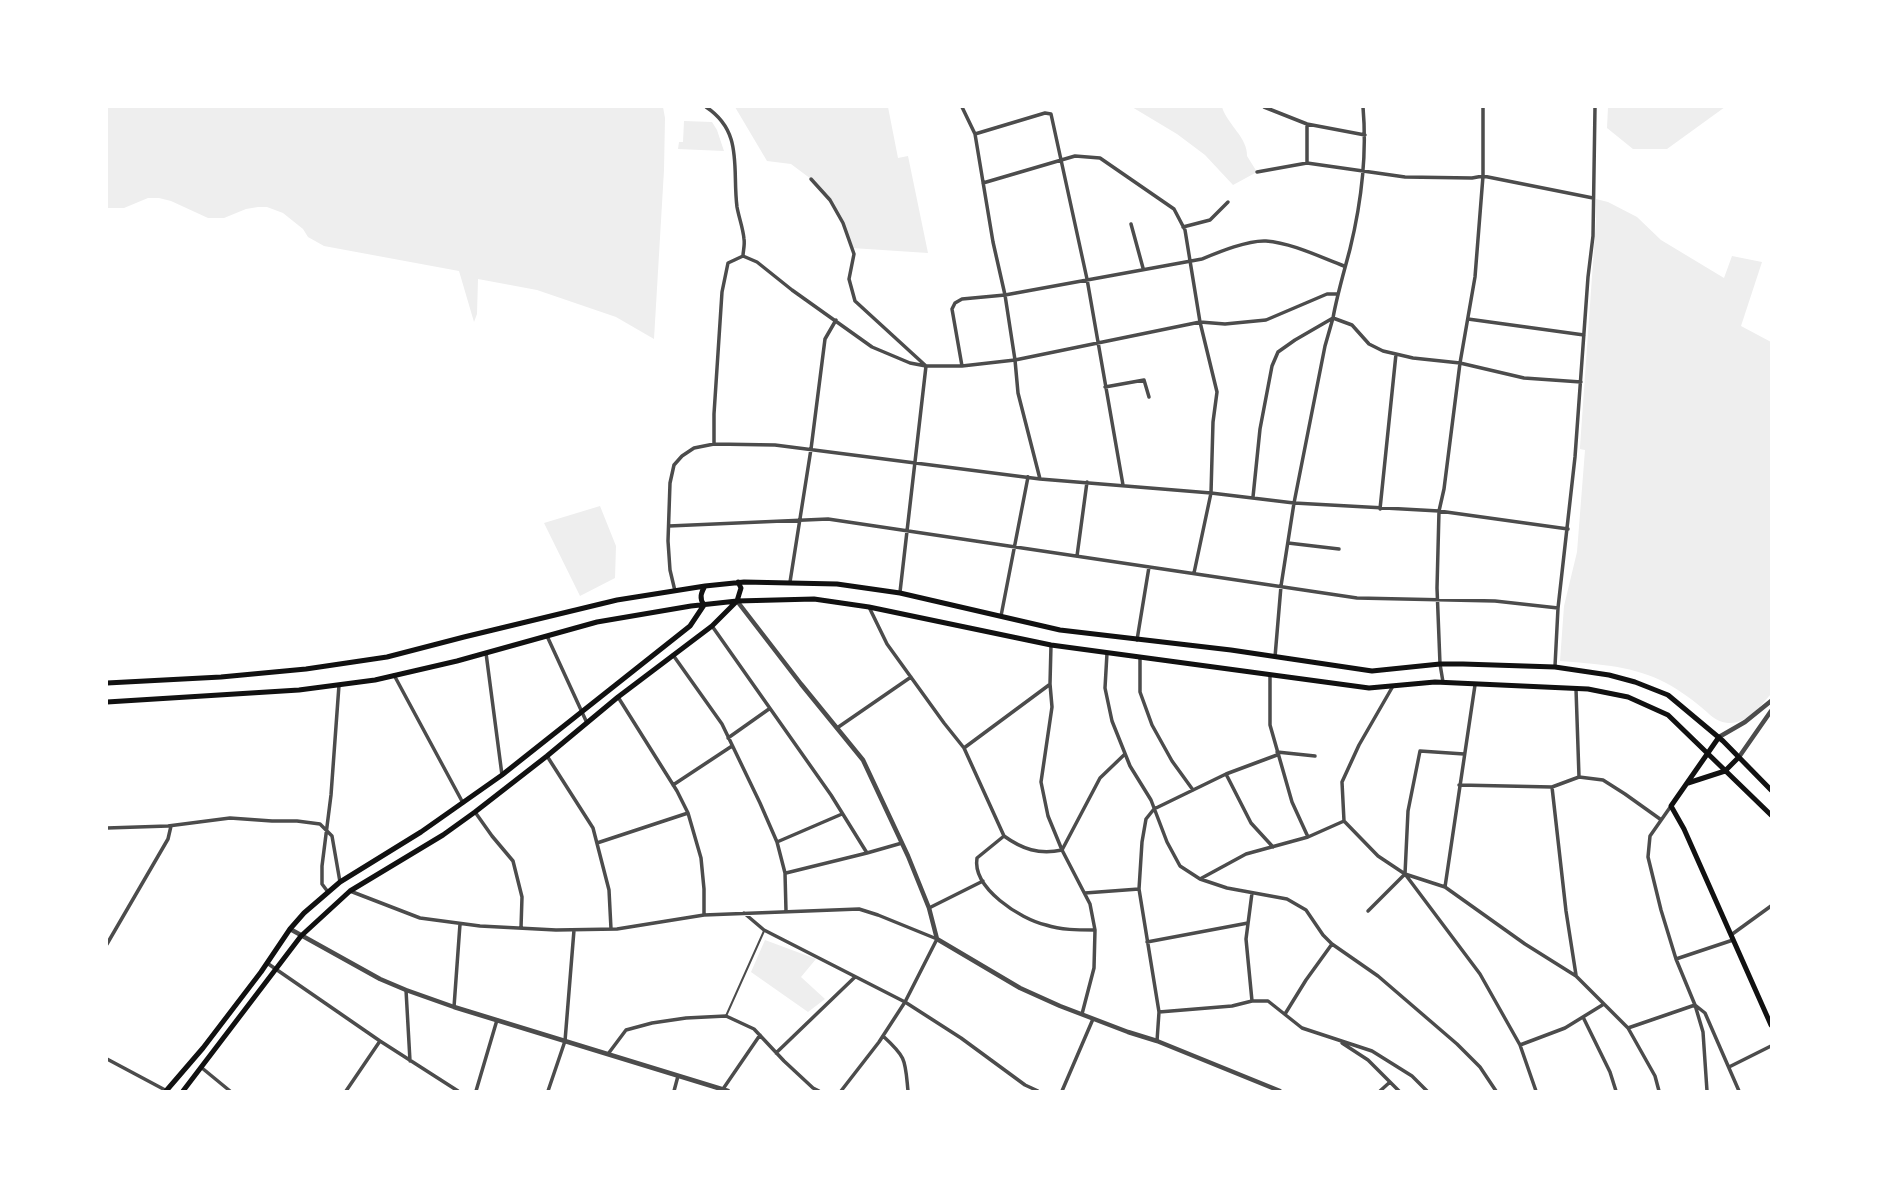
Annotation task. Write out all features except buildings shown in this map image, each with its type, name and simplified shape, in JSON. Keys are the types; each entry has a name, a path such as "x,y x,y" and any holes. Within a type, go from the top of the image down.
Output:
{"main road":[{"path":"183,1091 300,936 350,891 443,835 475,812 618,697 712,626 737,601 741,587 738,582"},
{"path":"107,683 220,677 306,669 387,657 617,600 705,586 738,582 837,584 900,593 1060,630 1372,670 1440,664 1555,667 1609,675 1668,695 1719,737 1771,790"},
{"path":"704,605 701,593 705,586"},
{"path":"107,702 339,685 486,653 597,622 737,601 814,599 869,607 1051,645 1369,688 1443,682 1576,689 1628,697 1668,715 1771,816"},
{"path":"166,1091 203,1048 304,913 340,882 464,804 502,775 690,626 704,605"},
{"path":"1719,737 1671,806 1684,829 1770,1021"},
{"path":"1688,783 1725,771 1738,758"}],"street":[{"path":"706,107 718,116 732,137 737,208 744,239 743,256"},
{"path":"962,107 975,134 1005,295 1018,393 1040,479"},
{"path":"1264,107 1307,124 1365,135"},
{"path":"1281,114 1288,107"},
{"path":"1275,657 1281,586 1294,503 1325,346 1355,227 1363,172 1363,107"},
{"path":"1443,682 1437,588 1440,511 1475,276 1483,176 1483,107"},
{"path":"1555,667 1558,608 1576,457 1592,236 1595,107"},
{"path":"975,134 1045,113 1051,114 1087,279 1124,485"},
{"path":"1307,124 1307,163"},
{"path":"983,183 1075,156 1100,158 1174,209 1183,227 1191,260 1200,322 1217,392 1213,422 1211,493 1194,573"},
{"path":"1257,172 1307,163 1405,177 1483,176 1593,198"},
{"path":"811,179 830,200 843,223 854,254 849,279 855,301 926,366"},
{"path":"1183,227 1210,220 1228,202"},
{"path":"1131,224 1143,268"},
{"path":"962,366 952,309 953,305 962,299 1005,295 1202,259 1231,248 1264,241 1288,246 1345,266"},
{"path":"714,444 722,292 729,263 743,256 757,262 783,284 873,347 910,363 926,366 962,366 1015,360 1200,322 1225,324 1266,320 1327,294 1337,294"},
{"path":"1253,498 1260,429 1272,366 1278,352 1332,318 1352,325 1369,344 1396,354 1460,363 1524,378 1581,382"},
{"path":"1467,319 1584,335"},
{"path":"790,583 825,339 835,320"},
{"path":"1380,509 1396,354"},
{"path":"900,593 926,366"},
{"path":"1105,387 1144,380 1149,397"},
{"path":"676,591 670,570 668,541 670,483 674,465 694,448 714,444 775,444 1040,479 1211,493 1294,503 1440,511 1568,529"},
{"path":"1001,616 1028,477"},
{"path":"1077,557 1087,482"},
{"path":"669,526 828,519 1357,598 1438,598 1558,608"},
{"path":"1287,543 1339,549"},
{"path":"1137,640 1149,567"},
{"path":"737,601 863,760 929,908 937,939 905,1002 841,1091"},
{"path":"869,607 887,643 964,748 1004,836 1033,851 1062,850"},
{"path":"712,626 831,795 867,853"},
{"path":"547,636 587,723"},
{"path":"1051,645 1052,706 1041,782 1048,816 1090,904 1094,930 1094,968 1082,1014"},
{"path":"486,653 502,775"},
{"path":"1107,653 1105,688 1112,721 1130,766 1151,800 1167,842 1180,866 1199,878 1227,888 1287,900 1306,910 1332,944 1378,976 1457,1044 1480,1067 1496,1091"},
{"path":"673,655 722,724 777,842 785,873 786,911"},
{"path":"1140,657 1140,692 1152,725 1172,761 1193,790"},
{"path":"394,675 464,804"},
{"path":"1270,676 1270,725 1292,802 1308,837"},
{"path":"837,728 911,677"},
{"path":"964,748 1050,684"},
{"path":"1445,887 1475,684"},
{"path":"328,892 322,884 322,866 331,795 339,685"},
{"path":"1393,686 1359,745 1342,782 1344,821 1378,856 1405,874 1445,887 1525,944 1576,976 1628,1028 1656,1076 1659,1091"},
{"path":"1576,689 1579,776"},
{"path":"618,697 674,785 688,813 701,858 704,915"},
{"path":"1719,737 1745,722 1771,701"},
{"path":"728,738 769,709"},
{"path":"1738,758 1771,711"},
{"path":"674,785 732,746"},
{"path":"1464,754 1420,751 1408,811 1405,874 1480,974 1520,1045 1536,1091"},
{"path":"1062,850 1100,778 1125,753"},
{"path":"1157,1041 1159,1012 1139,889 1146,818 1154,809 1226,774 1277,754 1315,756"},
{"path":"547,756 593,828 609,890 611,929"},
{"path":"1226,774 1251,824 1273,847"},
{"path":"1459,785 1552,786 1579,776 1603,780 1660,819"},
{"path":"1552,786 1576,976"},
{"path":"1671,806 1650,836 1648,857 1676,959 1703,1032 1707,1091"},
{"path":"475,812 513,861 522,897 520,928"},
{"path":"597,843 688,813"},
{"path":"777,842 842,814"},
{"path":"107,828 171,825 230,818 320,824 332,836 340,882"},
{"path":"1199,878 1246,854 1308,837 1344,821"},
{"path":"107,944 168,839 171,825"},
{"path":"1004,836 977,858 976,866 989,891 1028,919 1070,930 1094,930"},
{"path":"785,873 902,843"},
{"path":"1368,911 1405,874"},
{"path":"929,908 983,881"},
{"path":"1084,893 1139,889"},
{"path":"350,891 420,918 460,924 574,930 611,929 704,915 859,909 937,939 1020,988 1280,1091"},
{"path":"1252,893 1246,939 1252,1001"},
{"path":"1676,959 1732,937 1771,906"},
{"path":"744,913 764,930 905,1002 961,1038 1025,1085 1038,1091"},
{"path":"1147,942 1248,923"},
{"path":"454,1007 460,924"},
{"path":"290,929 380,979 454,1007 725,1090 760,1035"},
{"path":"548,1091 565,1041 574,930"},
{"path":"1285,1014 1332,944"},
{"path":"267,963 458,1091"},
{"path":"776,1053 855,977"},
{"path":"406,989 411,1061"},
{"path":"1159,1012 1268,1001 1301,1028 1372,1051 1412,1076 1427,1091"},
{"path":"1520,1045 1565,1028 1604,1004"},
{"path":"1628,1028 1695,1005"},
{"path":"1695,1005 1705,1013 1739,1091"},
{"path":"608,1054 626,1030 686,1018 726,1016 754,1029 776,1053 819,1091"},
{"path":"1583,1017 1610,1072 1616,1091"},
{"path":"1062,1091 1093,1018"},
{"path":"475,1091 497,1020"},
{"path":"883,1036 905,1061 908,1091"},
{"path":"1338,1039 1368,1060 1399,1091"},
{"path":"346,1091 380,1041"},
{"path":"1729,1068 1771,1046"},
{"path":"107,1059 166,1091"},
{"path":"201,1068 230,1091"},
{"path":"674,1091 678,1076"},
{"path":"1380,1091 1390,1082"},
{"path":"1024,1091 1025,1085"}],"lane":[{"path":"726,1016 764,930"}],"shaded area":[{"path":"107,107 663,107 664,170 654,339 616,317 537,290 478,279 477,314 474,322 459,271 324,246 308,237 303,229 283,213 267,207 246,209 224,218 208,218 159,198 148,198 124,208 107,208"},
{"path":"735,107 888,107 898,158 908,156 928,253 852,248 830,199 811,179 791,164 767,161"},
{"path":"1132,107 1222,107 1241,137 1247,156 1257,172 1233,185 1205,155 1177,134"},
{"path":"1608,107 1725,107 1667,149 1633,149 1607,128"},
{"path":"684,121 712,122 724,151 678,149 679,142 683,142"},
{"path":"1596,199 1637,217 1661,240 1724,278 1732,256 1762,262 1741,326 1771,342 1771,694 1753,713 1735,723 1716,719 1682,692 1648,675 1611,666 1560,661 1564,606 1577,552 1585,450 1580,447"},
{"path":"600,506 616,546 615,578 580,596 544,523"},
{"path":"765,940 816,959 801,977 825,999 808,1012 751,972"}]}
